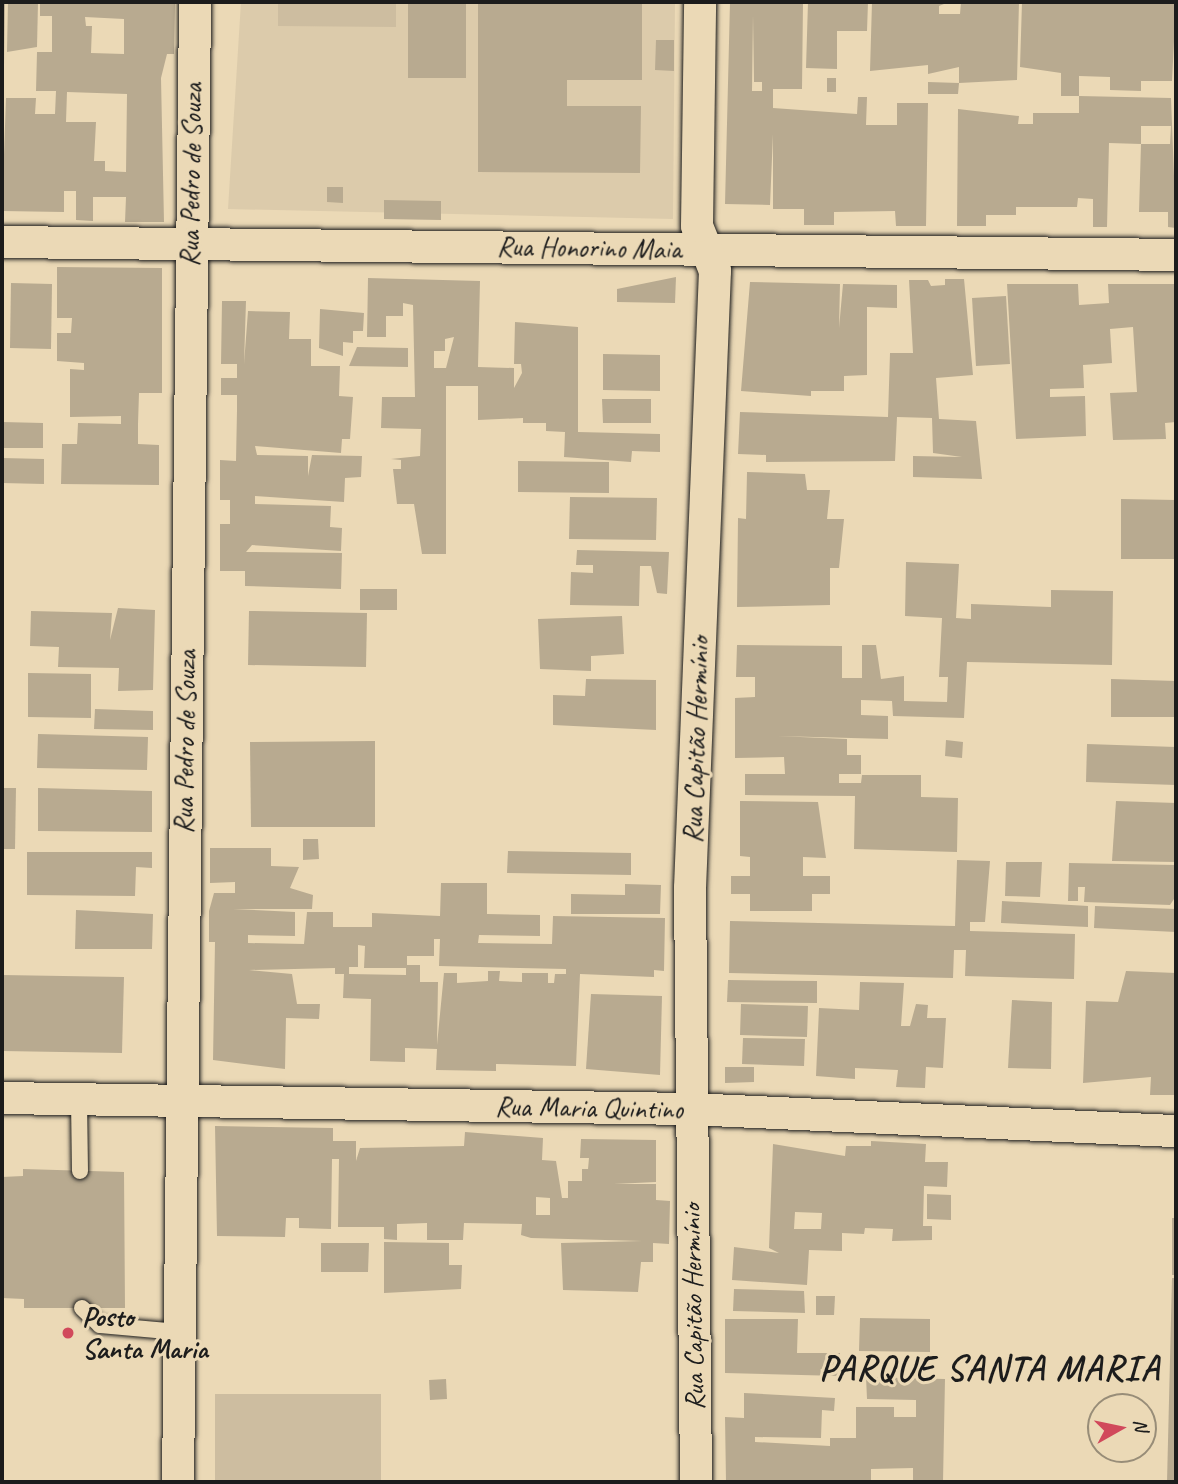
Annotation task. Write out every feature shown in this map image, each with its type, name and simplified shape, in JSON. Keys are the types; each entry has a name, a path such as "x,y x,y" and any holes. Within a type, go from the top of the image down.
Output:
{"street":[{"name":"Rua Pedro de Souza","path":"178,1482 190,244 195,2"},
{"name":"Rua Capitão Hermínio","path":"696,1482 689,1109 690,888 715,271 697,226 700,2"},
{"name":"Rua Honorino Maia","path":"2,242 1176,255"},
{"name":"Rua Maria Quintino","path":"2,1098 181,1103 689,1109 1176,1131"}],"lane":[{"path":"79,1100 80,1171"},
{"path":"82,1308 100,1325 179,1332"}],"shaded area":[{"path":"241,2 675,2 673,219 228,209"},
{"path":"278,2 396,2 396,27 278,26"},
{"path":"215,1394 381,1394 381,1482 215,1482"}],"building":[{"path":"2,2 5,2 4,65 2,65"},
{"path":"8,2 38,2 37,47 7,52"},
{"path":"40,2 175,2 174,54 167,54 161,78 164,222 125,222 126,197 93,197 93,221 76,220 76,191 64,191 64,212 2,211 6,98 36,98 35,114 55,114 56,91 36,91 37,52 52,52 52,16 40,16","holes":["85,17 124,19 124,54 91,53 92,26 86,26","67,92 127,94 126,172 105,171 105,161 94,161 96,122 66,122"]},
{"path":"408,2 466,2 466,78 408,78"},
{"path":"478,2 642,2 642,80 567,80 567,106 641,106 640,173 478,172"},
{"path":"730,2 803,2 802,89 773,89 773,108 857,114 858,97 867,97 866,125 897,125 897,103 928,103 926,226 896,226 895,211 834,212 834,225 804,225 804,209 773,209 773,134 770,205 725,204","holes":["753,15 754,82 762,82 762,91 752,91"]},
{"path":"808,2 868,2 867,31 837,31 837,69 806,68"},
{"path":"872,2 949,2 939,6 939,14 960,14 961,2 1019,2 1017,80 959,83 959,67 928,74 928,65 870,71"},
{"path":"1022,2 1176,2 1172,81 1141,81 1141,91 1110,90 1110,77 1079,76 1079,96 1061,96 1061,73 1020,67"},
{"path":"656,40 674,40 674,71 655,70"},
{"path":"827,78 836,78 836,92 827,92"},
{"path":"928,82 959,83 958,94 928,94"},
{"path":"1079,96 1171,98 1176,228 1168,227 1168,212 1139,212 1141,144 1109,143 1107,227 1093,227 1093,199 1078,198 1077,207 1016,207 1016,215 986,215 986,226 957,226 958,109 1019,116 1018,124 1033,124 1033,113 1079,113","holes":["1141,126 1171,126 1170,144 1141,144"]},
{"path":"327,187 343,187 343,203 327,202"},
{"path":"384,200 441,201 441,220 384,219"},
{"path":"57,267 162,268 162,393 139,393 138,424 138,444 159,445 159,485 61,484 62,444 77,444 78,423 121,424 121,416 70,417 70,369 84,370 84,363 57,361 57,333 71,333 72,318 57,318"},
{"path":"676,277 675,303 617,302 617,289"},
{"path":"368,278 480,281 478,367 514,368 514,388 522,373 521,364 514,364 515,322 578,327 578,432 660,434 660,452 632,451 631,462 564,457 565,432 546,431 546,423 523,423 523,418 478,420 478,386 446,386 446,554 422,554 414,504 397,504 393,469 401,469 401,460 391,459 420,456 421,429 381,428 382,397 415,397 413,305 403,303 403,316 386,316 386,337 367,337","holes":["454,337 446,368 434,368 434,351 445,351 445,339"]},
{"path":"945,279 964,279 973,375 936,378 939,419 976,421 982,479 913,477 913,456 962,457 933,453 932,418 897,417 895,461 766,462 766,455 738,454 740,412 888,417 890,353 913,353 909,280 928,280 931,286 945,285"},
{"path":"750,282 840,284 839,328 843,284 897,285 897,308 867,307 867,375 844,376 844,391 811,391 811,396 741,391"},
{"path":"11,283 52,284 51,349 10,348"},
{"path":"1007,284 1078,284 1079,305 1109,303 1108,284 1176,284 1176,422 1165,423 1166,439 1113,440 1110,393 1137,392 1133,327 1110,329 1112,363 1083,365 1084,388 1050,389 1050,397 1085,396 1086,436 1016,439"},
{"path":"1006,296 1010,364 976,366 972,298"},
{"path":"222,301 246,301 244,364 248,311 290,312 289,339 311,339 311,366 340,366 339,396 353,397 350,439 342,439 341,453 255,446 257,455 308,456 308,476 312,455 362,456 361,477 345,478 344,502 255,496 255,504 331,506 330,527 342,528 341,551 252,545 246,552 342,553 341,589 245,586 245,571 220,571 220,524 230,524 230,500 220,500 220,460 236,461 237,410 237,395 221,395 221,378 237,378 237,364 221,364"},
{"path":"320,309 364,313 363,331 353,331 353,343 343,342 343,356 319,348"},
{"path":"357,347 408,348 408,367 349,366"},
{"path":"603,354 660,355 660,391 603,390"},
{"path":"602,399 651,399 651,423 603,423"},
{"path":"2,422 43,423 43,448 2,448"},
{"path":"2,458 44,459 44,484 2,483"},
{"path":"518,461 609,462 609,493 518,492"},
{"path":"747,472 805,474 807,490 830,490 827,519 844,519 839,568 830,568 830,605 737,607 738,518 746,519"},
{"path":"570,497 657,498 656,540 569,539"},
{"path":"1121,499 1176,500 1176,559 1121,559"},
{"path":"577,550 669,552 667,594 657,593 651,566 640,566 639,606 570,605 571,572 593,573 593,565 576,565"},
{"path":"906,562 959,564 956,618 971,619 971,604 1051,607 1051,590 1113,591 1112,665 967,662 964,718 893,716 892,701 861,700 861,715 888,716 888,739 777,736 847,739 847,755 861,755 861,774 839,774 839,783 861,783 862,775 921,775 921,797 958,798 957,852 854,849 855,796 745,795 745,774 785,774 784,757 735,758 735,698 755,697 755,677 736,677 737,645 842,646 842,678 862,678 862,645 876,645 881,679 904,676 904,701 947,702 948,677 939,677 942,618 905,616"},
{"path":"360,589 397,589 397,610 360,610"},
{"path":"118,608 155,610 153,690 118,691 119,668 58,667 59,647 30,646 31,611 112,613 110,640"},
{"path":"249,611 367,613 366,667 248,665"},
{"path":"622,616 624,654 591,656 591,671 540,669 538,619"},
{"path":"28,673 91,674 91,718 28,717"},
{"path":"586,679 656,680 656,730 553,725 553,695 585,696"},
{"path":"1111,679 1176,681 1176,717 1111,717"},
{"path":"95,709 153,711 153,730 94,729"},
{"path":"38,734 148,737 147,770 37,768"},
{"path":"946,740 963,742 962,758 945,756"},
{"path":"375,741 375,827 251,827 250,742"},
{"path":"1087,744 1176,747 1176,785 1086,782"},
{"path":"2,788 16,788 15,849 2,849"},
{"path":"38,788 152,791 152,832 38,831"},
{"path":"740,801 818,802 826,858 803,857 803,876 830,876 830,894 812,894 812,911 750,911 750,894 731,894 731,876 750,876 750,857 740,856"},
{"path":"1116,801 1176,803 1176,862 1112,861"},
{"path":"303,839 318,839 319,859 303,860"},
{"path":"210,848 271,848 271,866 299,867 290,888 313,895 312,909 233,909 295,912 295,936 248,935 248,943 304,944 307,912 333,912 333,927 372,927 372,913 440,916 441,883 487,883 487,914 540,915 540,936 479,935 478,943 552,944 553,916 665,918 664,971 654,970 654,977 580,974 576,1066 496,1064 496,1071 436,1070 437,1049 405,1048 405,1062 370,1061 371,999 343,998 344,974 335,974 335,968 249,970 292,974 297,1004 320,1004 319,1019 286,1018 285,1069 213,1060 215,942 209,942 209,911 214,893 235,893 235,882 210,883","holes":["434,939 440,939 439,966 566,969 566,974 555,974 554,983 548,983 548,973 522,973 522,982 499,981 500,971 488,971 488,981 457,983 457,973 444,973 437,1045 438,982 420,982 420,965 407,965 407,956 434,956","358,945 365,946 364,968 406,968 406,975 349,974 349,967 358,967"]},
{"path":"508,851 631,853 631,875 507,873"},
{"path":"27,852 152,852 152,868 136,867 135,896 27,895"},
{"path":"957,860 990,861 985,922 970,922 970,931 1075,934 1074,979 965,976 966,950 954,950 953,978 729,973 730,921 955,926"},
{"path":"1006,862 1042,862 1040,897 1005,896"},
{"path":"1069,863 1176,865 1176,896 1170,905 1084,902 1085,887 1078,887 1078,901 1068,901"},
{"path":"625,884 661,885 660,914 571,914 571,894 625,895"},
{"path":"1002,901 1088,906 1088,927 1001,923"},
{"path":"1095,906 1176,909 1176,932 1094,928"},
{"path":"76,910 153,914 152,949 75,949"},
{"path":"1126,971 1176,973 1176,1095 1150,1095 1151,1077 1083,1083 1086,1001 1118,1002"},
{"path":"2,975 124,977 122,1053 2,1051"},
{"path":"728,980 817,981 817,1003 727,1002"},
{"path":"860,982 904,983 901,1026 910,1026 916,1004 928,1005 927,1018 946,1018 943,1068 926,1067 925,1088 896,1087 898,1070 855,1068 855,1079 816,1076 819,1008 859,1010"},
{"path":"591,994 662,996 660,1075 586,1069"},
{"path":"1012,1000 1052,1002 1051,1069 1008,1068"},
{"path":"741,1004 808,1006 807,1037 740,1035"},
{"path":"743,1038 805,1039 804,1066 742,1064"},
{"path":"725,1067 754,1067 754,1082 725,1083"},
{"path":"215,1126 333,1128 333,1141 356,1141 356,1161 360,1148 464,1146 465,1132 543,1138 542,1160 556,1161 562,1198 568,1198 568,1181 582,1181 582,1169 588,1169 589,1158 580,1158 581,1139 656,1140 656,1182 614,1184 656,1184 656,1200 670,1201 669,1244 653,1243 653,1262 641,1262 638,1292 563,1290 561,1243 642,1241 531,1238 521,1235 522,1224 464,1223 463,1240 427,1240 427,1223 397,1224 397,1240 384,1239 384,1227 338,1227 339,1159 332,1159 331,1229 299,1228 299,1218 286,1218 285,1237 217,1236","holes":["536,1197 550,1198 550,1215 536,1215"]},
{"path":"871,1141 926,1144 925,1162 948,1162 947,1187 924,1186 923,1226 932,1226 932,1240 892,1241 893,1229 865,1228 864,1234 842,1233 842,1251 809,1250 807,1285 732,1280 734,1247 779,1253 769,1248 773,1144 845,1156 846,1146 871,1146","holes":["795,1212 822,1213 821,1229 794,1229"]},
{"path":"23,1169 124,1172 125,1308 24,1308 24,1299 2,1298 2,1177 23,1176"},
{"path":"927,1194 951,1195 951,1220 927,1219"},
{"path":"1172,1218 1176,1218 1176,1275 1172,1275"},
{"path":"384,1242 449,1243 449,1265 462,1265 461,1289 384,1293"},
{"path":"321,1243 369,1243 368,1272 321,1272"},
{"path":"1172,1278 1176,1278 1176,1482 1167,1482"},
{"path":"734,1289 804,1291 805,1313 733,1311"},
{"path":"816,1296 835,1296 834,1315 816,1315"},
{"path":"860,1318 930,1319 930,1352 859,1351"},
{"path":"725,1319 798,1319 797,1353 840,1353 840,1376 725,1373"},
{"path":"866,1377 945,1379 943,1482 913,1482 913,1468 871,1469 871,1482 726,1482 725,1417 744,1418 744,1393 835,1398 834,1411 822,1410 821,1438 755,1437 755,1442 830,1446 830,1438 856,1438 856,1407 894,1407 894,1417 916,1417 916,1400 867,1399"},
{"path":"446,1379 447,1399 430,1400 429,1380"}],"place":[{"name":"Posto Santa Maria","path":"68,1333"}],"district":[{"name":"PARQUE SANTA MARIA","path":"990,1369"}]}
